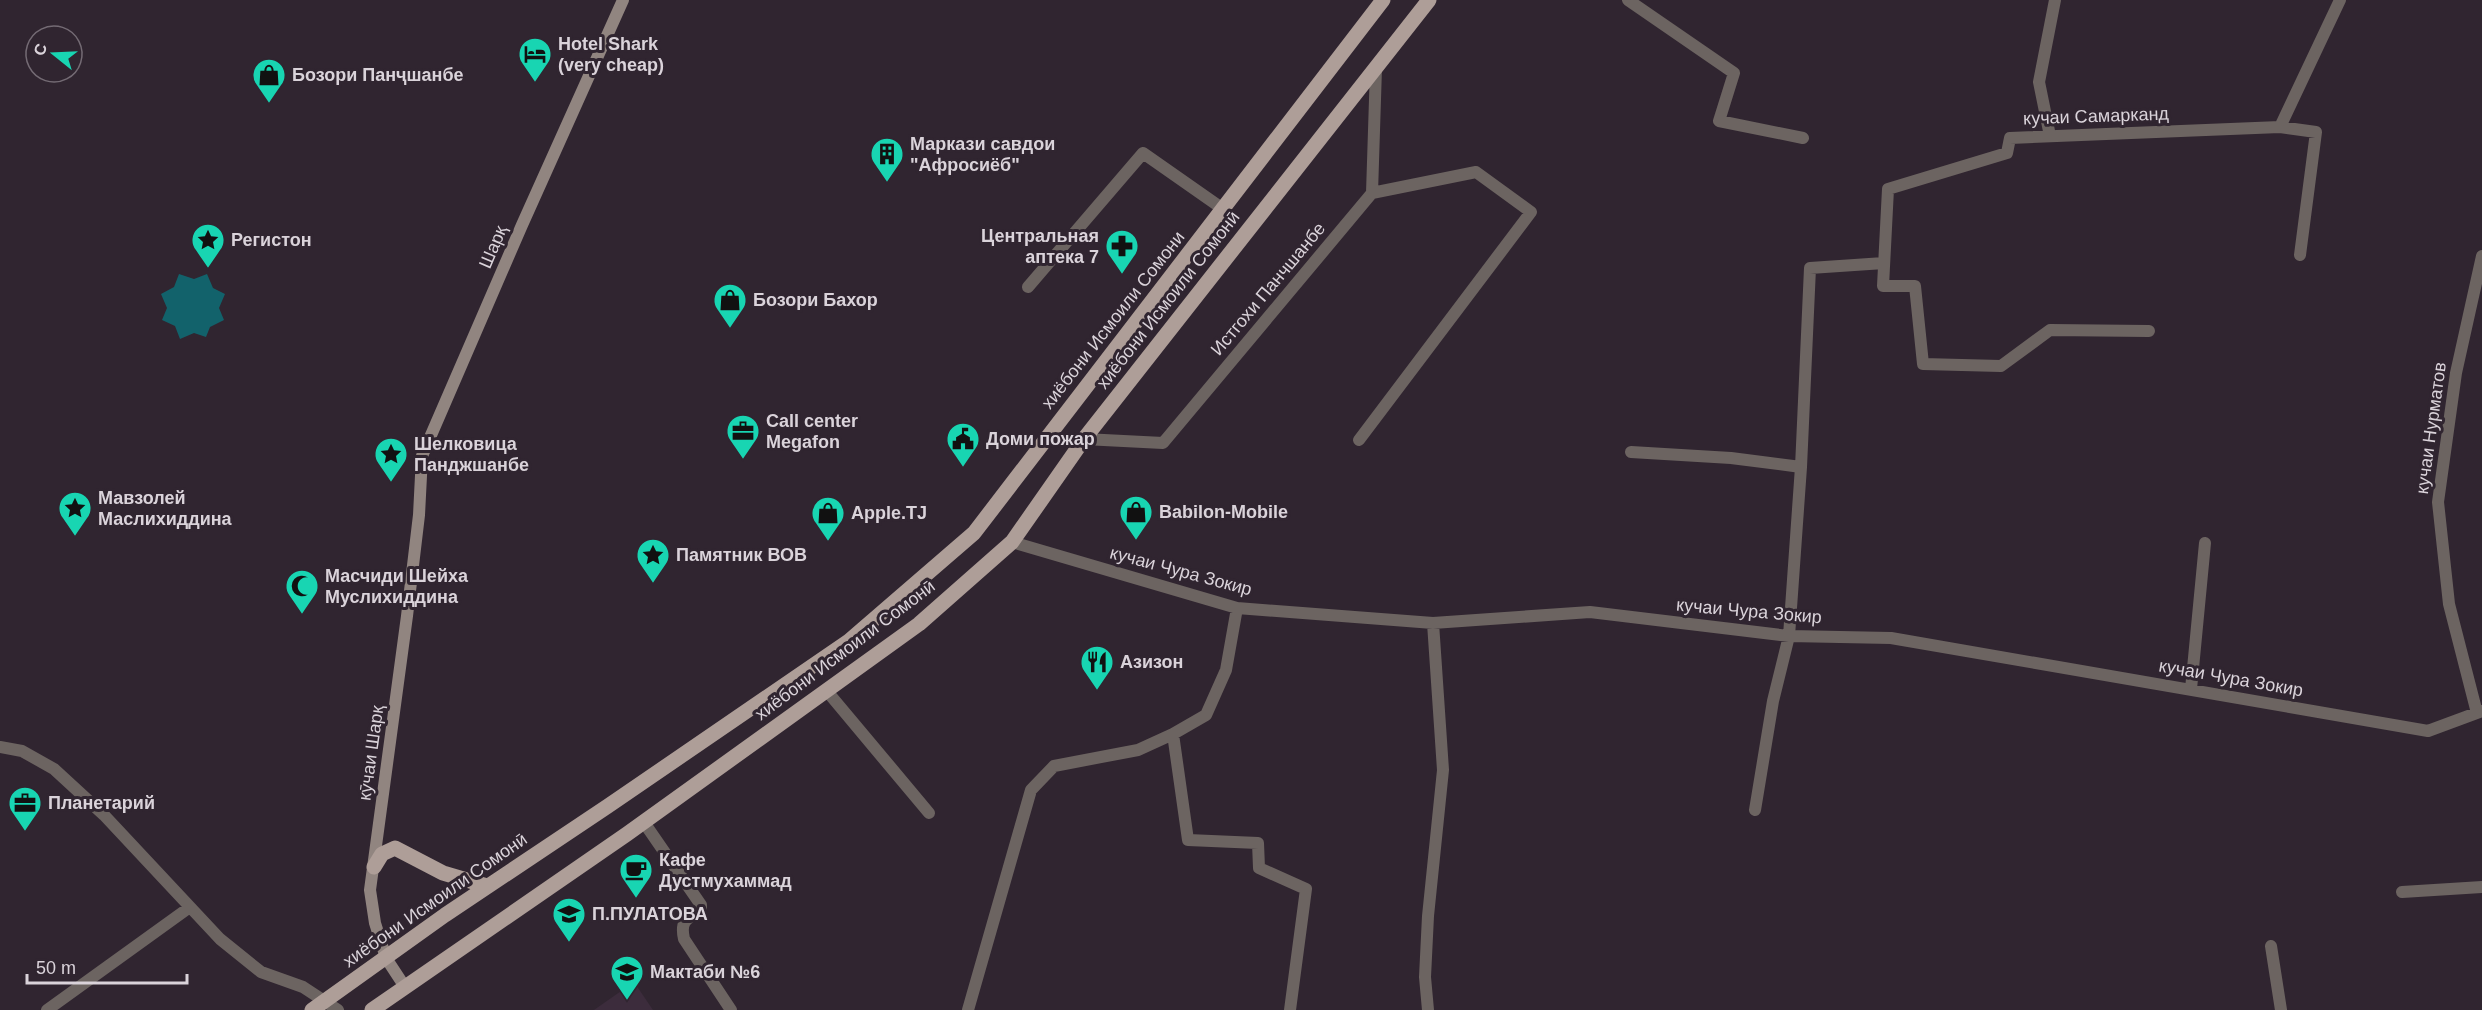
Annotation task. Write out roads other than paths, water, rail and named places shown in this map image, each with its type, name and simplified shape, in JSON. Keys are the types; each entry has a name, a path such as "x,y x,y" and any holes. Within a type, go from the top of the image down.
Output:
{"main road":[{"name":"Шарқ","path":"419,515 422,456 623,0"},
{"name":"хиёбони Исмоили Сомони","path":"849,641 974,533 1383,0"},
{"name":"хиёбони Исмоили Сомонӣ","path":"372,1010 643,821 919,624 1012,542 1084,439 1429,0"},
{"name":"кӯчаи Шарқ","path":"405,987 386,958 375,923 370,890 419,515"},
{"name":"хиёбони Исмоили Сомонӣ","path":"312,1010 487,886 608,807 849,641"},
{"path":"374,867 382,854 395,848 443,873 487,886"}],"street":[{"path":"1628,0 1734,73 1719,121 1803,138"},
{"path":"2050,136 2039,82 2055,0"},
{"path":"2280,127 2340,0"},
{"path":"1359,440 1531,212 1476,172 1372,193 1376,68"},
{"name":"кучаи Самарканд","path":"2149,331 2050,330 2001,366 1923,364 1915,286 1883,286 1887,189 2007,153 2010,138 2280,127 2316,132 2300,255"},
{"path":"1028,287 1143,153 1223,209"},
{"name":"Истгохи Панчшанбе","path":"1084,439 1163,443 1372,193"},
{"name":"кучаи Нурматов","path":"2479,712 2449,604 2438,502 2456,373 2482,258"},
{"path":"1755,810 1773,701 1789,636 1801,467 1810,268 1884,263"},
{"path":"1631,452 1731,458 1801,467"},
{"name":"кучаи Чура Зокир","path":"1012,542 1237,608 1433,623 1590,612 1789,636 1891,638 2428,730 2479,712"},
{"path":"2191,689 2205,543"},
{"path":"968,1010 1031,790 1054,766 1138,750 1206,715 1226,670 1237,608"},
{"path":"1428,1010 1425,977 1428,916 1443,770 1433,623"},
{"path":"826,690 929,813"},
{"path":"1173,734 1188,840 1258,843 1259,868 1306,889 1290,1010"},
{"path":"0,747 22,751 54,770 104,815 220,939 261,972 303,987 338,1010"},
{"path":"643,821 701,905 701,911 686,919 682,929 684,939 730,1010"},
{"path":"2402,892 2482,887"},
{"path":"47,1010 190,907"},
{"path":"2271,946 2281,1010"}],"water":[{"path":"179,274 194,279 207,274 213,288 225,294 219,308 224,320 210,327 206,337 194,333 180,339 175,326 162,320 167,308 161,294 174,287"}],"place":[{"name":"Hotel Shark (very cheap)","path":"535,83"},
{"name":"Бозори Панҷшанбе","path":"269,104"},
{"name":"Маркази савдои \"Афросиёб\"","path":"887,183"},
{"name":"Регистон","path":"208,269"},
{"name":"Центральная аптека 7","path":"1122,275"},
{"name":"Бозори Бахор","path":"730,329"},
{"name":"Call center Megafon","path":"743,460"},
{"name":"Доми пожар","path":"963,468"},
{"name":"Шелковица Панджшанбе","path":"391,483"},
{"name":"Мавзолей Маслихиддина","path":"75,537"},
{"name":"Babilon-Mobile","path":"1136,541"},
{"name":"Apple.TJ","path":"828,542"},
{"name":"Памятник ВОВ","path":"653,584"},
{"name":"Масчиди Шейха Муслихиддина","path":"302,615"},
{"name":"Азизон","path":"1097,691"},
{"name":"Планетарий","path":"25,832"},
{"name":"Кафе Дустмухаммад","path":"636,899"},
{"name":"П.ПУЛАТОВА","path":"569,943"},
{"name":"Мактаби №6","path":"627,1001"}]}
